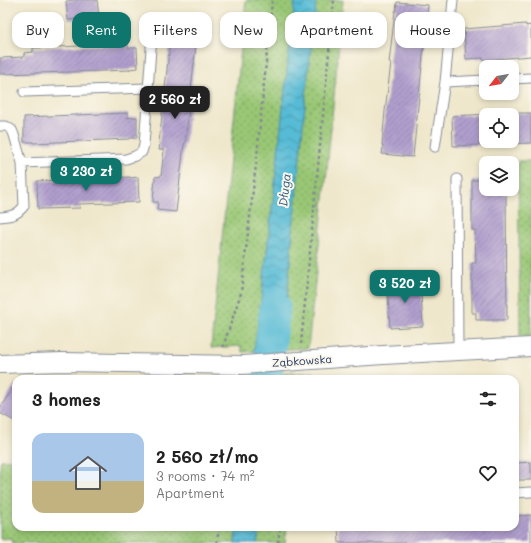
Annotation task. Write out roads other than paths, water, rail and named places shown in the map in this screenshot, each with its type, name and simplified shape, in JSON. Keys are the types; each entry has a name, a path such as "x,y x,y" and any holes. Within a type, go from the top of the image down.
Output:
{"street":[{"name":"Ząbkowska","path":"0,364 62,362 243,365 531,346"}],"lane":[{"path":"435,147 445,82 453,0"},
{"path":"22,163 126,159 142,152 144,145 151,48"},
{"path":"519,79 531,78"},
{"path":"445,82 479,80"},
{"path":"24,92 148,88"},
{"path":"0,126 6,126 12,130 14,135 22,163 24,206 18,213 0,217"},
{"path":"457,180 458,351"},
{"path":"519,493 531,492"}],"water":[{"path":"295,0 316,0 315,12 294,12"},
{"path":"290,48 311,48 283,350 254,351 271,219"},
{"path":"281,373 281,375 258,374"},
{"path":"236,531 259,531 257,543 235,543"}],"waterway":[{"name":"Długa","path":"267,375 275,307"}]}
